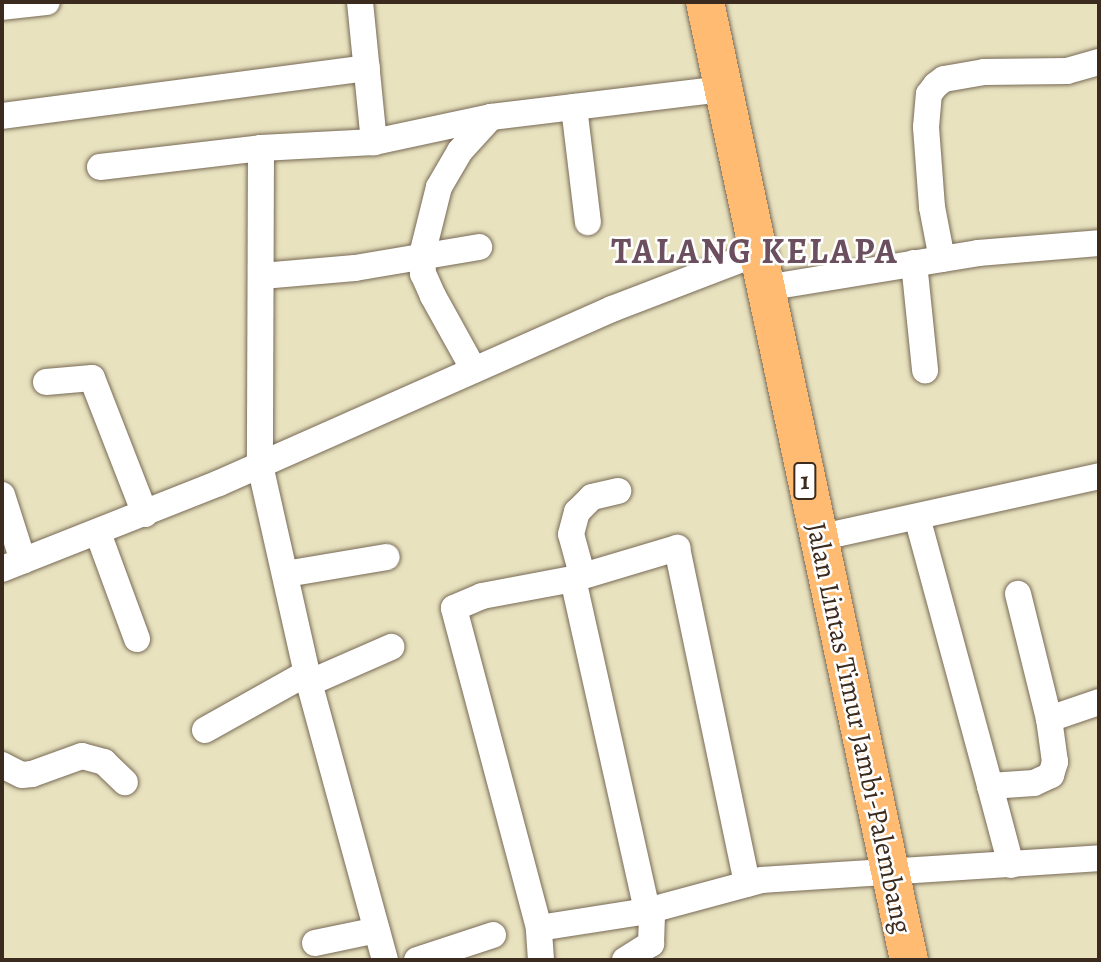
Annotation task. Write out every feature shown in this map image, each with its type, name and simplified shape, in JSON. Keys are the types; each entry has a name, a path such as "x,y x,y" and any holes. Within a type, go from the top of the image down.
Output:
{"highway":[{"name":"Jalan Lintas Timur Jambi-Palembang","path":"705,2 721,89 909,960"}],"street":[{"path":"2,7 47,2"},
{"path":"360,2 374,142"},
{"path":"942,259 932,207 926,127 926,107 936,85 944,79 984,72 1068,71 1099,62"},
{"path":"2,116 368,68"},
{"path":"100,167 261,148 374,142 491,117 721,89"},
{"path":"574,107 588,222"},
{"path":"474,370 423,274 422,255 439,187 460,151 491,117"},
{"path":"261,148 260,465 308,678 385,960"},
{"path":"2,495 12,565 98,533 260,465 612,309 761,270 914,264 1099,243"},
{"path":"262,276 355,268 479,247"},
{"path":"914,264 925,370"},
{"path":"46,382 92,378 145,514"},
{"path":"818,538 1099,476"},
{"path":"618,491 592,497 577,512 570,534 650,910 651,944 625,960"},
{"path":"917,517 1011,865"},
{"path":"98,533 137,639"},
{"path":"541,960 539,928 454,608 482,596 578,576 677,548 747,884"},
{"path":"286,573 387,557"},
{"path":"990,786 1034,783 1051,775 1055,762 1049,719 1018,594"},
{"path":"205,730 308,678 391,647"},
{"path":"1049,719 1099,702"},
{"path":"2,765 22,775 32,774 82,756 104,762 125,782"},
{"path":"539,928 650,910 747,884 887,868 1011,865 1032,863 1040,858 1099,858"},
{"path":"316,943 376,930"},
{"path":"417,960 492,935"}],"district":[{"name":"TALANG KELAPA","path":"755,251"}]}
